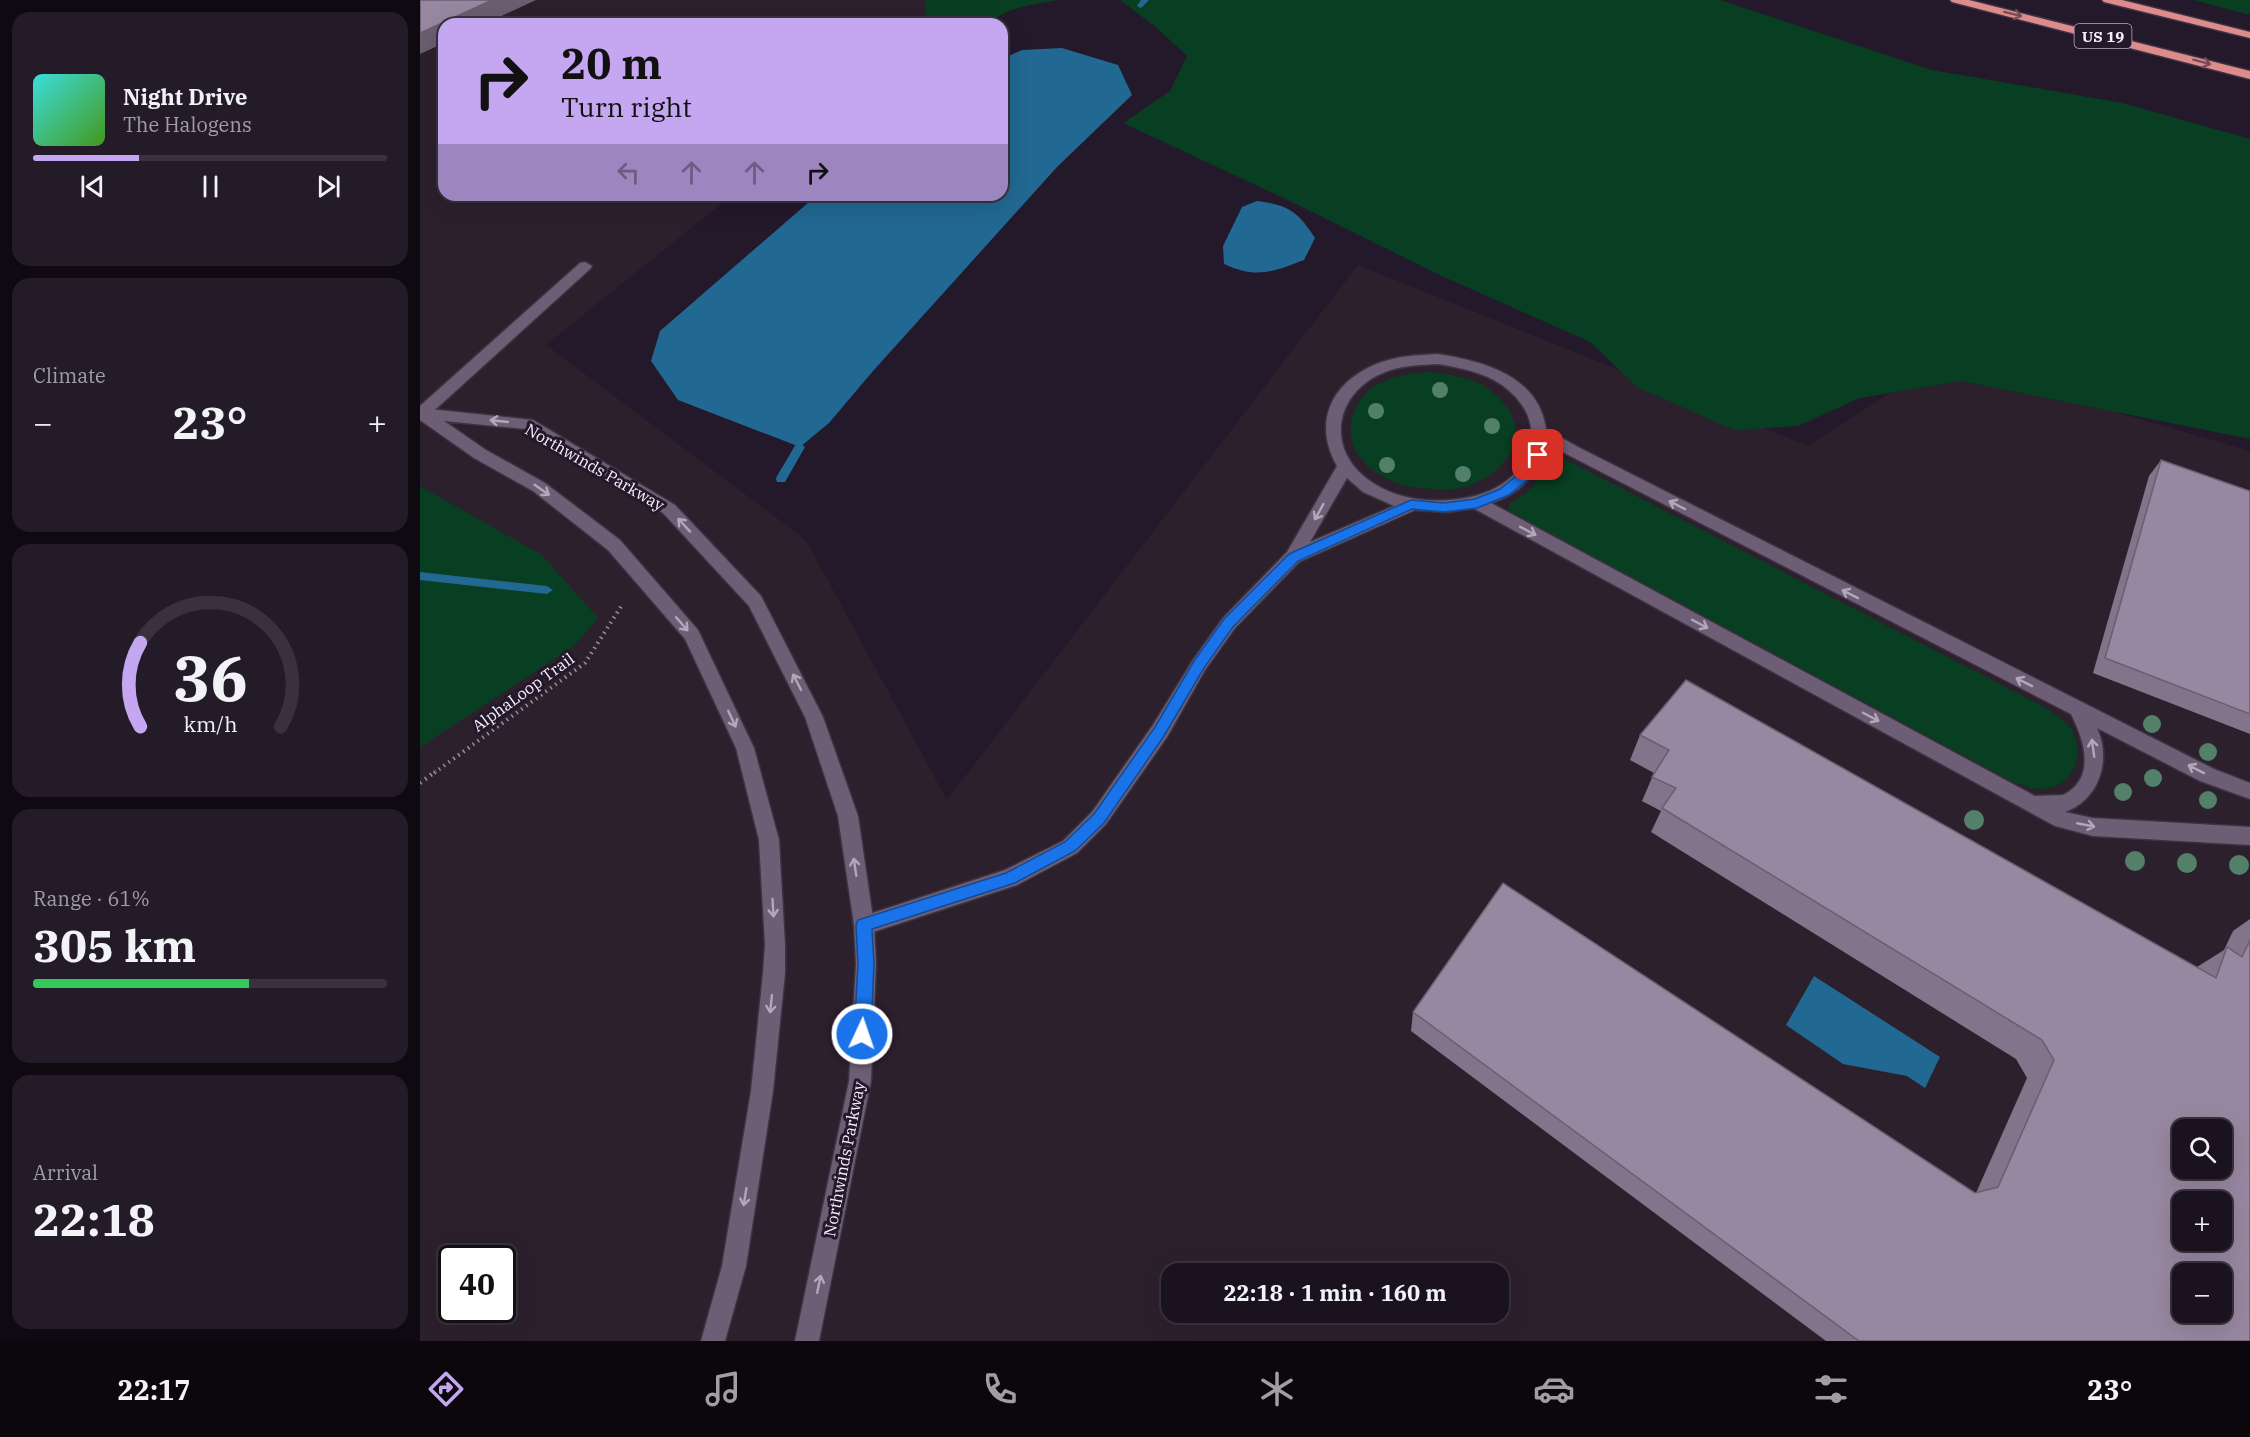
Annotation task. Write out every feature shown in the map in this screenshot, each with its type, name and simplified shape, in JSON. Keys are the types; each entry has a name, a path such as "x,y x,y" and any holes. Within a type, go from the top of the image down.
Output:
{"highway":[{"name":"US 19","path":"1956,0 2250,75"},
{"name":"US 19","path":"2108,0 2250,35"}],"street":[{"path":"585,266 421,413 480,454 538,487 614,545 692,635 745,748 769,840 775,945 774,973 762,1091 734,1266 713,1341"},
{"path":"1438,359 1468,363 1496,374 1519,390 1534,411 1541,433 1538,455 1526,475 1504,492 1477,503 1444,508 1411,505 1385,496 1363,484 1345,467 1333,445 1331,422 1339,401 1356,382 1379,368 1407,360 1438,359"},
{"name":"Northwinds Parkway","path":"421,413 528,424 669,509 755,601 814,717 848,816 864,925 866,964 860,1081 807,1341"},
{"path":"1541,433 1572,451 2207,775 2250,791"},
{"path":"864,925 1010,878 1070,847 1099,818 1160,731 1199,664 1229,623 1293,557 1345,467"},
{"path":"1477,503 2062,820 2093,827 2250,837"},
{"path":"1293,557 1411,505"},
{"path":"2033,804 2064,804 2078,798 2090,778 2095,760 2093,740 2077,708"}],"path":[{"name":"AlphaLoop Trail","path":"420,783 585,663 622,605"}],"shaded area":[{"path":"420,0 975,0 952,18 438,18 438,201 725,201 546,345 806,540 947,800 1358,265 1808,446 1940,361 2250,451 2250,1341 420,1341"}],"green space":[{"path":"925,0 1059,0 1012,10 996,18 922,18 926,14"},
{"path":"1120,0 1720,0 1932,70 2123,103 2250,139 2250,439 1962,381 1860,398 1798,426 1734,430 1637,387 1590,342 1435,273 1292,202 1123,123 1170,91 1187,56 1157,28"},
{"path":"2193,0 2250,0 2250,15"},
{"path":"1429,372 1460,377 1482,385 1502,401 1514,421 1516,433 1509,455 1502,465 1482,480 1464,487 1446,490 1406,486 1376,472 1356,451 1352,440 1352,417 1364,396 1373,387 1385,381"},
{"path":"1559,456 2048,709 2068,724 2075,737 2077,758 2074,768 2061,783 2052,787 2040,789 2013,782 1508,511 1509,504 1529,490 1539,479 1550,458"},
{"path":"420,486 542,555 598,618 573,647 420,747"}],"water":[{"path":"1062,48 1118,65 1132,95 1057,167 829,423 800,447 678,400 651,361 660,331 810,201 1008,201 1008,56 1022,50"},
{"path":"1257,201 1292,211 1303,222 1315,238 1304,260 1264,272 1235,269 1224,264 1223,246 1242,207"},
{"path":"1814,976 1940,1057 1925,1088 1907,1076 1843,1064 1786,1025"}],"building":[{"path":"420,0 492,0 453,18 438,18 438,25 420,33"},
{"path":"2161,460 2250,491 2250,714 2105,658"},
{"path":"1686,680 2216,978 2227,947 2242,957 2250,940 2250,1341 1859,1341 1413,1012 1503,883 1975,1193 1998,1187 2054,1060 2042,1040 1662,808 1676,788 1652,777 1669,750 1640,735"}],"waterway":[{"path":"1141,6 1145,0"},
{"path":"781,479 800,447"},
{"path":"420,576 547,590"}],"route":[{"path":"862,1034 866,964 864,925 1010,878 1070,847 1099,818 1160,731 1199,664 1229,623 1293,557 1411,505 1444,508 1477,503 1504,492 1526,475 1538,455"}]}
